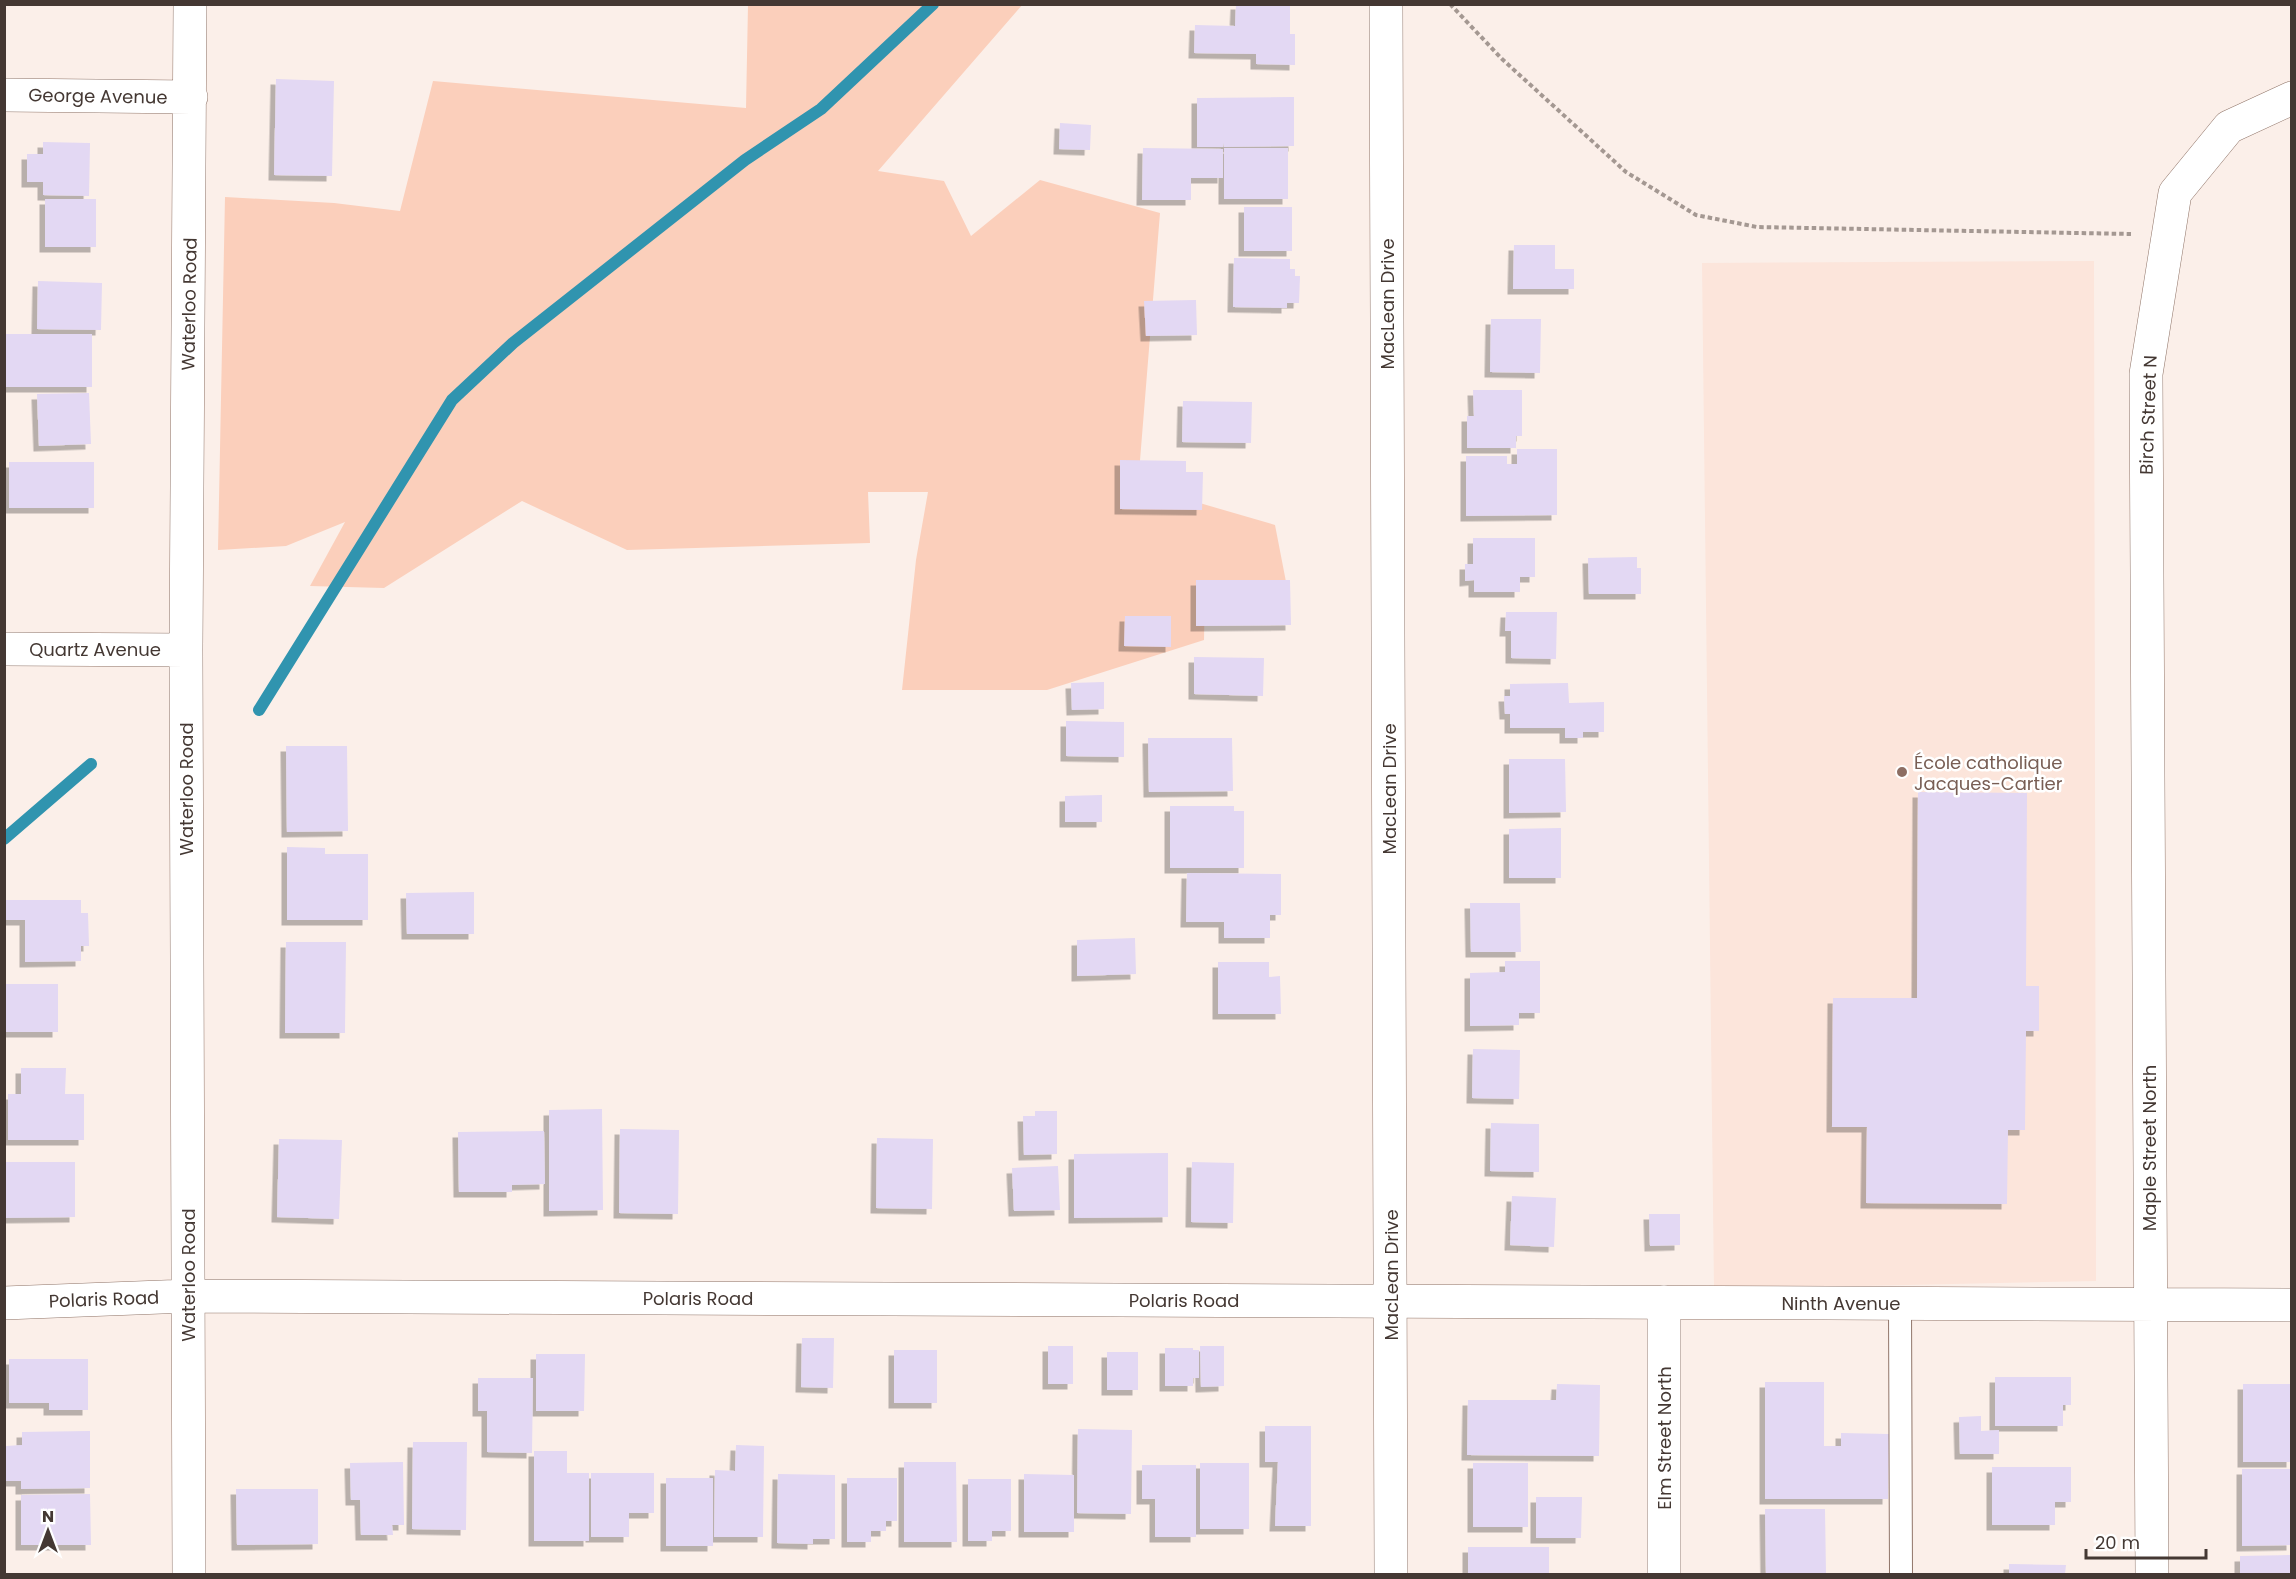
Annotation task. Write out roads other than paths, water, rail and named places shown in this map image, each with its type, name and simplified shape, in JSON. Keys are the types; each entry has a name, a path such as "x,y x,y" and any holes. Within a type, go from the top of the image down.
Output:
{"street":[{"name":"Waterloo Road","path":"189,1575 186,650 190,4"},
{"name":"MacLean Drive","path":"1386,4 1390,1575"},
{"name":"George Avenue","path":"4,94 191,98"},
{"name":"Birch Street N","path":"2147,722 2146,374 2175,194 2229,128 2292,98"},
{"name":"Quartz Avenue","path":"4,649 186,650"},
{"name":"Maple Street North","path":"2147,722 2152,1575"},
{"name":"Polaris Road","path":"4,1303 188,1296 1391,1301"},
{"name":"Ninth Avenue","path":"1391,1301 2292,1305"},
{"name":"Elm Street North","path":"1664,1302 1664,1575"}],"lane":[{"path":"1900,1304 1901,1575"}],"waterway":[{"path":"259,710 452,400 513,343 745,160 821,109 933,4"},
{"path":"4,839 91,764"}],"place":[{"name":"École catholique Jacques-Cartier","path":"1902,772"}]}
